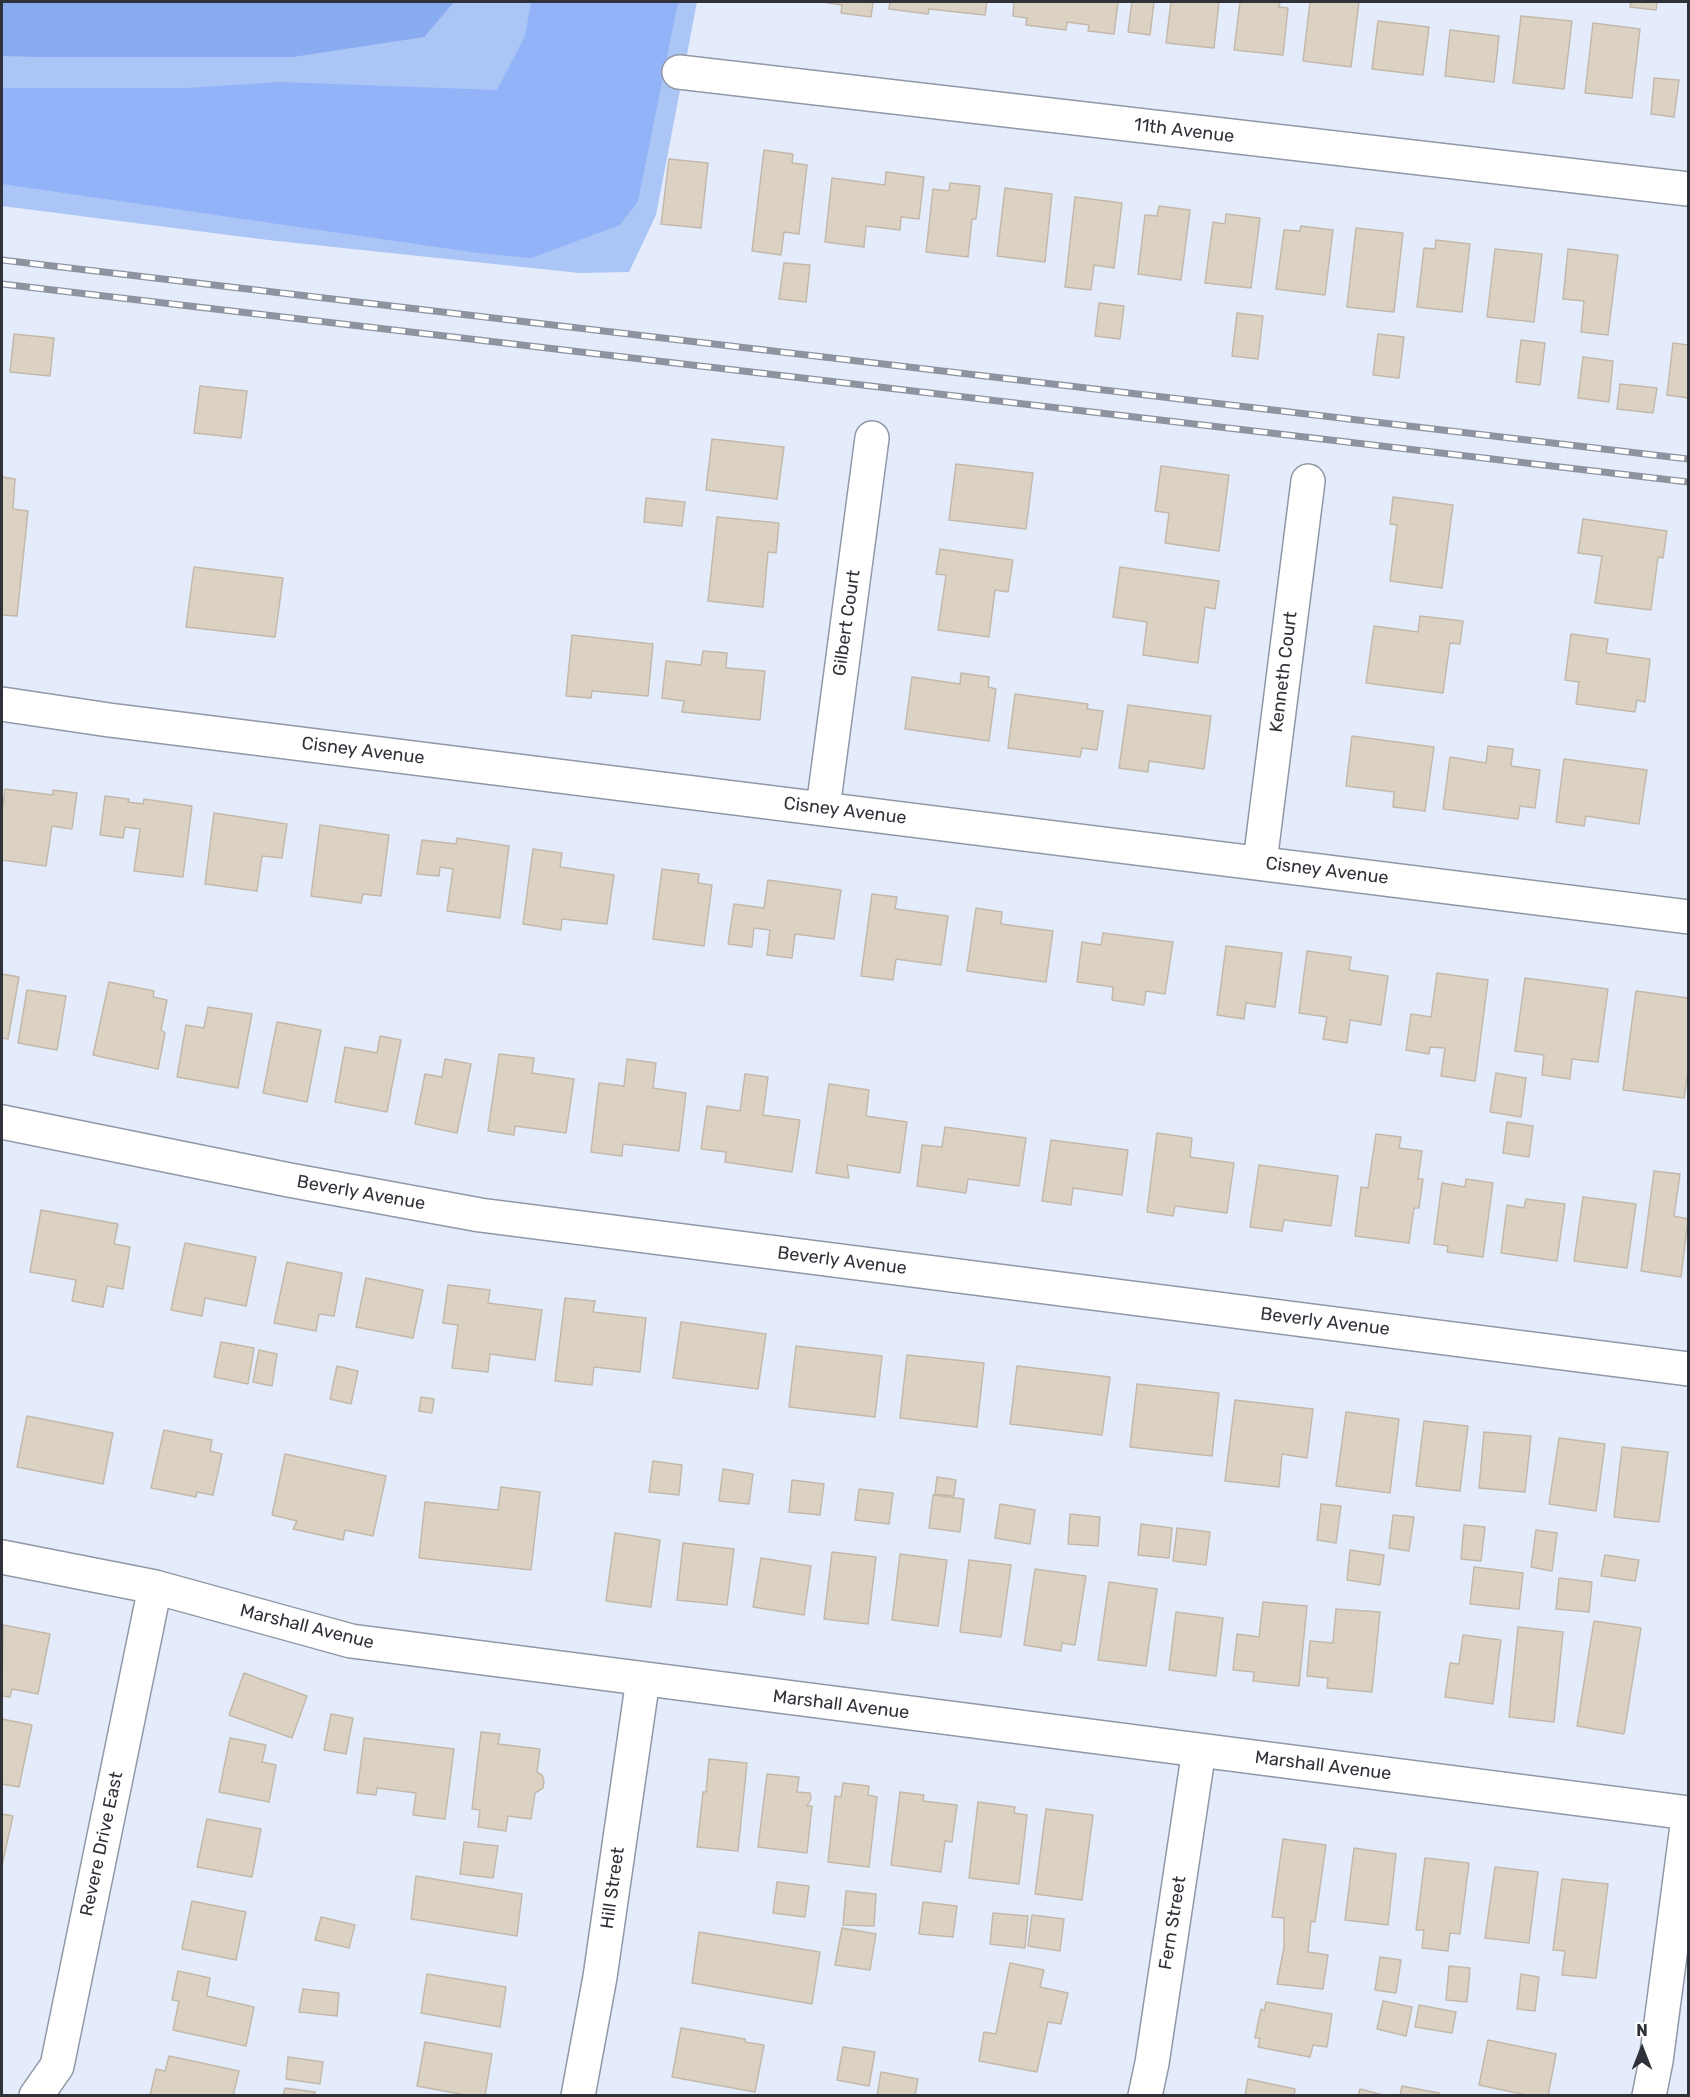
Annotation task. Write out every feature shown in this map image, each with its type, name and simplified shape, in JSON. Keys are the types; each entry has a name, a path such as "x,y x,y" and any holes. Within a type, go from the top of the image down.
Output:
{"street":[{"name":"11th Avenue","path":"679,72 1689,189"},
{"name":"Gilbert Court","path":"823,808 872,438"},
{"name":"Kenneth Court","path":"1260,862 1308,481"},
{"name":"Cisney Avenue","path":"2,704 109,720 1689,917"},
{"name":"Beverly Avenue","path":"2,1122 289,1180 480,1215 1689,1369"},
{"name":"Marshall Avenue","path":"2,1557 155,1587 351,1641 1199,1750 1689,1816"},
{"name":"Revere Drive East","path":"36,2096 57,2066 155,1587"},
{"name":"Hill Street","path":"578,2096 600,1977 643,1679"},
{"name":"Fern Street","path":"1145,2096 1152,2063 1199,1750"},
{"path":"1649,2096 1656,2061 1689,1816"}],"shaded area":[{"path":"2,2 697,2 656,215 629,272 579,273 268,240 2,206"},
{"path":"2,2 454,2 424,37 293,57 39,57 2,56"},
{"path":"531,2 678,2 638,201 620,225 531,258 478,253 2,184 2,88 188,88 280,82 497,90 525,36"}],"building":[{"path":"822,2 873,2 871,17 841,13 842,5"},
{"path":"890,2 987,2 985,15 929,9 928,14 889,9"},
{"path":"1014,2 1118,2 1114,34 1088,31 1089,25 1067,22 1066,30 1026,25 1027,18 1013,16"},
{"path":"1132,2 1154,2 1150,35 1128,32"},
{"path":"1171,2 1219,2 1214,48 1166,43"},
{"path":"1240,2 1280,2 1279,7 1288,8 1283,55 1234,50"},
{"path":"1310,2 1359,2 1351,67 1303,61"},
{"path":"1631,2 1657,2 1656,10 1630,7"},
{"path":"1521,16 1572,21 1564,89 1513,83"},
{"path":"1378,21 1429,27 1423,75 1372,69"},
{"path":"1593,23 1640,29 1632,98 1585,93"},
{"path":"1450,30 1499,36 1494,82 1445,76"},
{"path":"1654,78 1679,80 1674,117 1651,114"},
{"path":"764,150 793,154 792,163 807,165 799,234 784,232 781,255 752,251"},
{"path":"669,159 708,163 701,228 661,224"},
{"path":"886,172 924,177 919,219 901,217 900,230 866,226 864,247 825,242 832,178 885,185"},
{"path":"950,183 980,186 976,219 972,219 968,257 926,252 933,189 949,191"},
{"path":"1005,188 1052,194 1045,262 997,256"},
{"path":"1075,197 1122,203 1114,268 1094,265 1091,290 1065,287"},
{"path":"1159,206 1190,210 1181,280 1138,274 1145,215 1157,216"},
{"path":"1226,214 1260,218 1251,288 1205,283 1213,222 1225,224"},
{"path":"1301,226 1333,230 1325,295 1276,289 1284,230 1300,231"},
{"path":"1356,228 1403,233 1394,312 1347,307"},
{"path":"1436,240 1470,244 1462,312 1417,307 1424,248 1435,249"},
{"path":"1495,249 1542,254 1534,322 1487,317"},
{"path":"1568,249 1618,255 1608,335 1581,332 1584,301 1563,299"},
{"path":"784,263 810,265 806,302 779,299"},
{"path":"1099,303 1124,306 1120,339 1095,336"},
{"path":"1237,313 1263,316 1258,359 1232,356"},
{"path":"14,334 54,338 50,376 10,372"},
{"path":"1378,334 1404,337 1399,378 1373,375"},
{"path":"1521,340 1545,343 1540,385 1516,382"},
{"path":"1673,343 1688,345 1688,398 1667,395"},
{"path":"1583,357 1613,361 1609,402 1578,398"},
{"path":"1620,384 1657,388 1653,413 1617,409"},
{"path":"200,386 247,391 241,438 194,433"},
{"path":"712,439 784,447 777,499 706,490"},
{"path":"956,464 1033,473 1026,529 949,520"},
{"path":"1161,466 1229,475 1219,551 1165,543 1169,513 1155,511"},
{"path":"2,477 15,479 13,509 28,511 17,616 2,615"},
{"path":"1393,497 1453,505 1442,588 1390,581 1397,525 1390,524"},
{"path":"646,498 685,502 682,526 644,522"},
{"path":"717,517 779,523 776,553 768,552 763,607 708,601"},
{"path":"1583,519 1667,531 1663,558 1658,557 1651,610 1595,603 1602,556 1578,553"},
{"path":"940,549 1013,560 1008,592 995,590 989,637 938,630 946,575 936,574"},
{"path":"194,567 283,578 275,637 186,627"},
{"path":"1120,567 1219,581 1215,609 1205,607 1198,663 1143,655 1147,622 1113,617"},
{"path":"1420,616 1463,621 1460,644 1450,643 1443,693 1366,683 1374,626 1418,632"},
{"path":"1571,634 1608,639 1606,653 1650,659 1645,702 1637,700 1635,712 1576,704 1579,682 1565,680"},
{"path":"572,635 653,644 648,696 592,691 591,698 566,696"},
{"path":"703,651 727,653 726,668 765,671 760,720 682,712 684,701 662,698 666,661 701,665"},
{"path":"961,673 989,677 988,687 996,689 989,741 905,729 912,677 960,684"},
{"path":"1015,694 1088,704 1087,709 1103,711 1097,750 1082,748 1080,757 1008,748"},
{"path":"1128,705 1211,716 1204,769 1149,761 1148,772 1119,768"},
{"path":"1352,736 1434,747 1425,811 1393,807 1394,792 1346,786"},
{"path":"1488,746 1513,749 1511,766 1540,770 1535,808 1520,806 1518,819 1443,809 1450,757 1486,763"},
{"path":"1564,759 1647,770 1639,824 1586,816 1584,826 1556,822"},
{"path":"5,789 53,795 53,790 77,793 72,829 52,826 46,866 2,860 2,813"},
{"path":"105,796 129,799 128,802 143,804 144,799 192,806 183,877 134,871 140,829 125,827 123,838 100,835"},
{"path":"214,813 287,824 282,858 262,856 257,891 205,884"},
{"path":"320,825 389,835 381,896 363,894 361,903 311,896"},
{"path":"457,838 509,846 500,918 447,911 453,869 440,867 439,876 417,874 422,840 456,844"},
{"path":"533,849 562,853 560,867 614,875 607,924 562,919 561,930 523,924"},
{"path":"662,869 699,874 698,883 712,885 704,946 653,939"},
{"path":"768,880 841,890 834,939 795,934 792,958 767,955 770,930 754,928 752,947 728,944 734,904 764,908"},
{"path":"872,894 897,897 895,909 948,916 941,965 896,959 893,980 861,976"},
{"path":"976,908 1002,912 1001,924 1053,931 1046,982 967,971"},
{"path":"1103,933 1173,942 1165,994 1146,991 1144,1005 1112,1000 1113,987 1077,982 1082,942 1101,945"},
{"path":"1226,946 1282,953 1275,1007 1246,1003 1244,1019 1217,1015"},
{"path":"1307,951 1351,957 1349,970 1388,976 1381,1025 1350,1020 1347,1043 1323,1039 1327,1017 1299,1013"},
{"path":"1437,973 1488,980 1475,1081 1441,1076 1445,1048 1430,1047 1429,1054 1406,1050 1411,1014 1431,1017"},
{"path":"2,974 19,977 8,1039 2,1038"},
{"path":"1525,978 1608,989 1598,1062 1572,1059 1570,1079 1542,1075 1544,1055 1515,1051"},
{"path":"109,982 154,991 153,997 167,1000 161,1030 165,1033 158,1069 93,1055"},
{"path":"27,990 66,996 57,1050 18,1043"},
{"path":"1636,991 1688,998 1688,1078 1684,1098 1623,1090"},
{"path":"208,1007 252,1014 238,1088 177,1077 186,1025 204,1028"},
{"path":"277,1022 321,1030 307,1102 263,1093"},
{"path":"380,1036 401,1040 387,1112 335,1102 345,1047 377,1053"},
{"path":"499,1054 534,1058 532,1073 574,1079 566,1133 515,1126 514,1135 488,1131"},
{"path":"445,1059 471,1064 457,1133 415,1124 425,1074 442,1077"},
{"path":"627,1059 656,1063 653,1088 686,1093 679,1151 623,1144 622,1156 591,1152 599,1083 624,1086"},
{"path":"1496,1073 1526,1078 1521,1117 1490,1112"},
{"path":"745,1074 768,1077 763,1115 800,1120 792,1172 725,1162 726,1152 701,1149 707,1106 740,1111"},
{"path":"829,1084 869,1090 866,1116 907,1122 900,1173 847,1165 849,1178 816,1173"},
{"path":"1507,1122 1533,1126 1529,1157 1503,1153"},
{"path":"945,1127 1026,1138 1019,1186 968,1179 966,1193 917,1186 922,1145 942,1147"},
{"path":"1157,1133 1192,1138 1190,1157 1234,1163 1227,1213 1175,1206 1173,1216 1147,1212"},
{"path":"1376,1134 1401,1137 1399,1148 1422,1151 1418,1179 1423,1179 1419,1208 1414,1208 1409,1243 1355,1236 1361,1187 1368,1188"},
{"path":"1051,1140 1128,1150 1122,1195 1073,1188 1071,1205 1042,1201"},
{"path":"1259,1165 1338,1176 1331,1226 1284,1220 1282,1231 1250,1227"},
{"path":"1654,1171 1680,1174 1674,1216 1688,1219 1681,1277 1641,1271"},
{"path":"1466,1179 1493,1183 1483,1257 1447,1252 1448,1246 1434,1244 1442,1183 1465,1187"},
{"path":"1583,1197 1636,1204 1627,1268 1574,1261"},
{"path":"1526,1199 1565,1204 1557,1261 1501,1253 1507,1205 1524,1208"},
{"path":"41,1210 118,1224 114,1244 130,1247 123,1289 107,1286 103,1307 72,1301 76,1280 30,1272"},
{"path":"185,1243 256,1257 246,1306 205,1298 202,1316 171,1310"},
{"path":"287,1262 342,1273 334,1316 319,1314 316,1331 274,1323"},
{"path":"366,1278 423,1290 413,1338 356,1327"},
{"path":"448,1285 490,1290 488,1303 542,1310 535,1360 490,1354 488,1372 452,1368 458,1325 443,1323"},
{"path":"565,1298 595,1301 593,1312 646,1318 640,1372 594,1367 592,1385 555,1381"},
{"path":"681,1322 766,1334 758,1389 673,1378"},
{"path":"221,1342 254,1348 248,1384 214,1377"},
{"path":"796,1346 882,1356 875,1417 789,1407"},
{"path":"259,1350 277,1354 272,1386 253,1382"},
{"path":"907,1355 984,1363 977,1427 900,1418"},
{"path":"337,1366 358,1371 351,1404 330,1399"},
{"path":"1017,1366 1110,1377 1102,1435 1010,1424"},
{"path":"1137,1384 1219,1393 1212,1456 1130,1447"},
{"path":"421,1397 434,1399 432,1413 419,1411"},
{"path":"1235,1400 1313,1409 1307,1458 1282,1454 1279,1487 1225,1481"},
{"path":"1346,1412 1399,1419 1390,1493 1336,1486"},
{"path":"27,1416 113,1433 103,1484 17,1467"},
{"path":"1424,1421 1468,1426 1460,1491 1416,1486"},
{"path":"164,1430 212,1440 210,1451 222,1454 213,1495 197,1492 196,1497 151,1488"},
{"path":"1484,1432 1531,1436 1525,1492 1479,1488"},
{"path":"1559,1438 1605,1444 1596,1511 1549,1504"},
{"path":"1622,1447 1668,1452 1659,1522 1614,1517"},
{"path":"285,1454 386,1476 373,1536 345,1530 343,1540 293,1529 297,1521 272,1515"},
{"path":"653,1461 682,1465 679,1495 649,1492"},
{"path":"723,1469 753,1474 749,1504 719,1501"},
{"path":"937,1477 956,1480 954,1496 935,1494"},
{"path":"792,1480 824,1484 820,1515 789,1512"},
{"path":"501,1487 540,1492 531,1570 419,1558 425,1502 498,1510"},
{"path":"859,1489 893,1493 889,1524 855,1520"},
{"path":"933,1495 964,1499 960,1532 929,1528"},
{"path":"1000,1504 1035,1510 1030,1544 995,1538"},
{"path":"1321,1504 1341,1506 1336,1543 1317,1540"},
{"path":"1070,1514 1100,1517 1098,1546 1068,1544"},
{"path":"1393,1515 1414,1517 1409,1551 1389,1548"},
{"path":"1141,1524 1172,1528 1169,1558 1138,1555"},
{"path":"1464,1525 1485,1527 1481,1561 1461,1559"},
{"path":"1177,1528 1210,1532 1206,1565 1173,1561"},
{"path":"1536,1530 1557,1533 1552,1571 1531,1567"},
{"path":"615,1533 660,1540 651,1607 606,1601"},
{"path":"683,1543 734,1549 727,1605 677,1600"},
{"path":"1350,1550 1384,1555 1380,1585 1347,1580"},
{"path":"832,1552 876,1557 868,1624 824,1619"},
{"path":"900,1554 947,1560 938,1626 892,1620"},
{"path":"1605,1555 1639,1560 1635,1581 1601,1576"},
{"path":"761,1558 811,1566 804,1615 753,1607"},
{"path":"969,1560 1011,1565 1001,1637 960,1632"},
{"path":"1474,1567 1523,1573 1519,1609 1470,1604"},
{"path":"1035,1569 1086,1576 1075,1645 1062,1643 1061,1651 1024,1645"},
{"path":"1559,1578 1592,1582 1589,1612 1556,1609"},
{"path":"1109,1582 1157,1589 1146,1666 1098,1660"},
{"path":"1263,1602 1307,1606 1299,1686 1253,1681 1254,1672 1233,1670 1237,1634 1259,1637"},
{"path":"1336,1609 1380,1612 1372,1692 1327,1688 1328,1678 1307,1676 1310,1641 1333,1643"},
{"path":"1176,1612 1223,1618 1216,1676 1169,1670"},
{"path":"1594,1621 1641,1628 1624,1734 1577,1726"},
{"path":"3,1625 50,1634 38,1694 12,1689 10,1697 2,1696"},
{"path":"1518,1627 1563,1632 1554,1722 1509,1717"},
{"path":"1463,1635 1501,1640 1493,1704 1445,1697 1450,1663 1459,1664"},
{"path":"244,1673 307,1696 292,1738 229,1715"},
{"path":"331,1714 353,1718 346,1754 324,1750"},
{"path":"2,1719 32,1725 19,1787 2,1784"},
{"path":"481,1732 500,1734 498,1744 540,1749 537,1772 542,1775 544,1781 543,1788 535,1793 531,1819 508,1816 506,1831 478,1827 480,1810 472,1809"},
{"path":"230,1738 266,1745 262,1762 276,1765 269,1802 219,1792"},
{"path":"364,1738 454,1749 445,1819 413,1815 416,1793 377,1788 376,1795 357,1793"},
{"path":"709,1759 747,1763 738,1851 697,1847"},
{"path":"767,1774 799,1777 797,1792 810,1793 811,1799 807,1806 812,1806 807,1853 758,1847"},
{"path":"843,1783 869,1786 868,1795 877,1797 869,1867 828,1862 835,1796 841,1797"},
{"path":"900,1792 924,1795 923,1801 957,1805 952,1842 945,1841 941,1872 891,1865"},
{"path":"978,1802 1015,1807 1014,1813 1027,1815 1019,1884 969,1878"},
{"path":"1046,1809 1093,1815 1082,1900 1035,1894"},
{"path":"2,1814 13,1816 2,1865"},
{"path":"207,1819 261,1829 252,1877 197,1867"},
{"path":"1283,1839 1326,1845 1315,1922 1311,1921 1308,1952 1328,1955 1323,1989 1277,1984 1284,1947 1284,1918 1272,1917"},
{"path":"464,1842 498,1846 493,1878 460,1874"},
{"path":"1354,1848 1396,1854 1388,1925 1345,1920"},
{"path":"1425,1858 1469,1863 1460,1934 1450,1933 1448,1951 1422,1948 1424,1930 1416,1930"},
{"path":"1495,1867 1538,1872 1529,1943 1485,1938"},
{"path":"416,1876 522,1894 517,1936 411,1919"},
{"path":"1562,1879 1608,1884 1596,1978 1562,1975 1565,1951 1553,1950"},
{"path":"777,1882 809,1886 805,1917 773,1913"},
{"path":"846,1891 876,1894 874,1926 843,1925"},
{"path":"192,1901 246,1912 236,1960 182,1949"},
{"path":"923,1902 957,1906 953,1937 919,1934"},
{"path":"993,1913 1028,1916 1025,1948 990,1944"},
{"path":"1032,1915 1064,1919 1060,1951 1028,1946"},
{"path":"321,1917 355,1925 349,1948 315,1940"},
{"path":"842,1928 876,1934 870,1970 835,1965"},
{"path":"699,1932 820,1952 812,2004 692,1983"},
{"path":"1380,1957 1401,1960 1396,1993 1375,1990"},
{"path":"1010,1963 1044,1970 1040,1987 1068,1993 1061,2024 1048,2022 1037,2072 979,2061 984,2032 996,2034"},
{"path":"1449,1966 1470,1968 1467,2002 1446,2000"},
{"path":"178,1971 210,1978 207,1996 254,2007 246,2046 173,2030 179,2001 172,2000"},
{"path":"427,1974 506,1987 500,2027 421,2013"},
{"path":"1521,1974 1539,1977 1535,2011 1517,2009"},
{"path":"303,1989 339,1993 337,2016 299,2012"},
{"path":"1383,2001 1412,2007 1406,2036 1377,2029"},
{"path":"1266,2002 1332,2014 1327,2047 1313,2045 1310,2057 1258,2047 1260,2038 1255,2038 1261,2009 1264,2011"},
{"path":"1419,2005 1456,2012 1452,2033 1415,2027"},
{"path":"681,2028 745,2039 745,2042 764,2045 755,2092 672,2077"},
{"path":"1488,2040 1556,2054 1548,2096 1531,2096 1479,2085"},
{"path":"425,2042 492,2054 485,2096 471,2096 417,2086"},
{"path":"843,2047 875,2052 869,2086 837,2080"},
{"path":"169,2056 239,2071 233,2096 150,2096 156,2069 165,2071"},
{"path":"288,2057 323,2062 320,2084 286,2079"},
{"path":"881,2072 918,2079 915,2096 877,2096"},
{"path":"1248,2079 1295,2089 1294,2096 1245,2096"},
{"path":"1402,2086 1439,2093 1439,2096 1400,2096"},
{"path":"285,2088 315,2092 314,2096 283,2096"},
{"path":"1360,2089 1387,2096 1358,2096"}],"railway":[{"path":"2,260 1688,459"},
{"path":"2,284 1688,482"}]}
